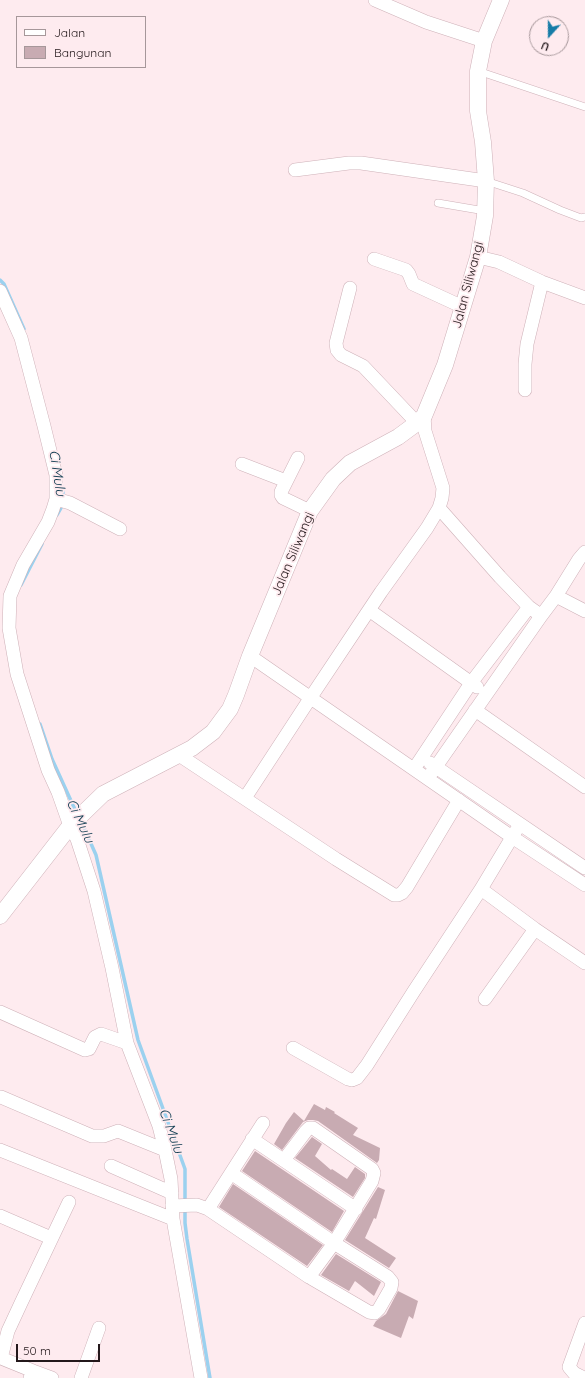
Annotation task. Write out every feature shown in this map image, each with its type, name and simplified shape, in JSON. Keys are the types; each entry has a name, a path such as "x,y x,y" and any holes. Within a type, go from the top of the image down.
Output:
{"street":[{"path":"375,0 426,22 484,41"},
{"name":"Jalan Siliwangi","path":"0,916 70,825 89,806 103,794 203,742 213,732 230,709 250,656 310,511 333,479 350,463 398,436 421,419 445,365 478,257 485,211 486,181 484,142 478,111 478,70 484,41 500,0"},
{"path":"295,170 349,163 361,163 486,181"},
{"path":"478,257 499,262 542,282 585,298"},
{"path":"374,259 406,270 413,284 463,307"},
{"path":"525,390 527,344 542,282"},
{"path":"245,798 369,610 427,528 442,498 443,488 421,419 363,366 341,355 337,350 336,343 350,288"},
{"path":"0,291 21,338 56,475 56,499 54,508 48,522 23,565 10,596 9,628 17,674 48,770 77,839 94,891 127,1043 159,1126 166,1150 171,1179 173,1206 201,1378"},
{"path":"298,458 281,492 283,498 310,511"},
{"path":"242,464 286,481"},
{"path":"56,499 70,502 120,529"},
{"path":"438,508 500,577 529,607 541,616"},
{"path":"428,778 486,693 556,596 585,552"},
{"path":"556,596 585,612"},
{"path":"414,769 471,683 529,607"},
{"path":"369,610 486,693"},
{"path":"250,656 512,837 585,885"},
{"path":"475,710 585,787"},
{"path":"179,755 336,859 398,895 407,887 458,800"},
{"path":"422,757 584,867 573,877"},
{"path":"293,1048 348,1079 352,1080 357,1078 367,1065 481,888 520,824"},
{"path":"481,888 535,929 585,963"},
{"path":"486,999 535,929"},
{"path":"0,1012 85,1050 88,1049 95,1037 101,1034 127,1043"},
{"path":"1,1097 92,1136 104,1136 118,1131 166,1150"},
{"path":"203,1207 231,1173 263,1123"},
{"path":"284,1160 306,1131 311,1128 317,1130 372,1169 374,1173 373,1179 356,1208 334,1243 309,1277"},
{"path":"252,1139 356,1208"},
{"path":"0,1150 173,1206 203,1207 309,1277 369,1312 375,1313 379,1310 391,1288 392,1284 390,1279 231,1173"},
{"path":"112,1166 173,1206"},
{"path":"52,1378 31,1374 0,1358 8,1331 69,1202"},
{"path":"0,1216 51,1238"},
{"path":"584,1378 574,1373 569,1367 585,1323"},
{"path":"81,1378 99,1328"}],"lane":[{"path":"478,70 585,107"},
{"path":"486,181 523,192 581,218 585,218"},
{"path":"438,203 485,211"}],"building":[{"path":"314,1104 325,1110 326,1107 335,1112 334,1113 358,1128 353,1135 380,1148 379,1160 377,1163 318,1121 313,1120 303,1122 282,1150 274,1144 294,1112 304,1121"},
{"path":"312,1137 322,1144 315,1156 331,1170 332,1169 347,1179 355,1167 365,1174 365,1178 353,1197 295,1158"},
{"path":"255,1151 344,1211 332,1232 242,1171"},
{"path":"233,1184 323,1245 307,1266 219,1207"},
{"path":"378,1187 385,1190 376,1219 374,1218 365,1238 396,1258 389,1268 345,1240"},
{"path":"336,1254 381,1282 374,1296 355,1281 349,1291 321,1275"},
{"path":"398,1291 418,1301 413,1319 409,1316 401,1338 373,1326 376,1321 386,1314"}],"waterway":[{"name":"Ci Mulu","path":"0,280 4,284 24,329"},
{"name":"Ci Mulu","path":"57,515 61,508 63,493 62,487"},
{"name":"Ci Mulu","path":"21,585 42,544"},
{"name":"Ci Mulu","path":"40,724 52,759 77,814"},
{"name":"Ci Mulu","path":"81,821 96,855 138,1040 185,1169 185,1223 210,1378"}]}
